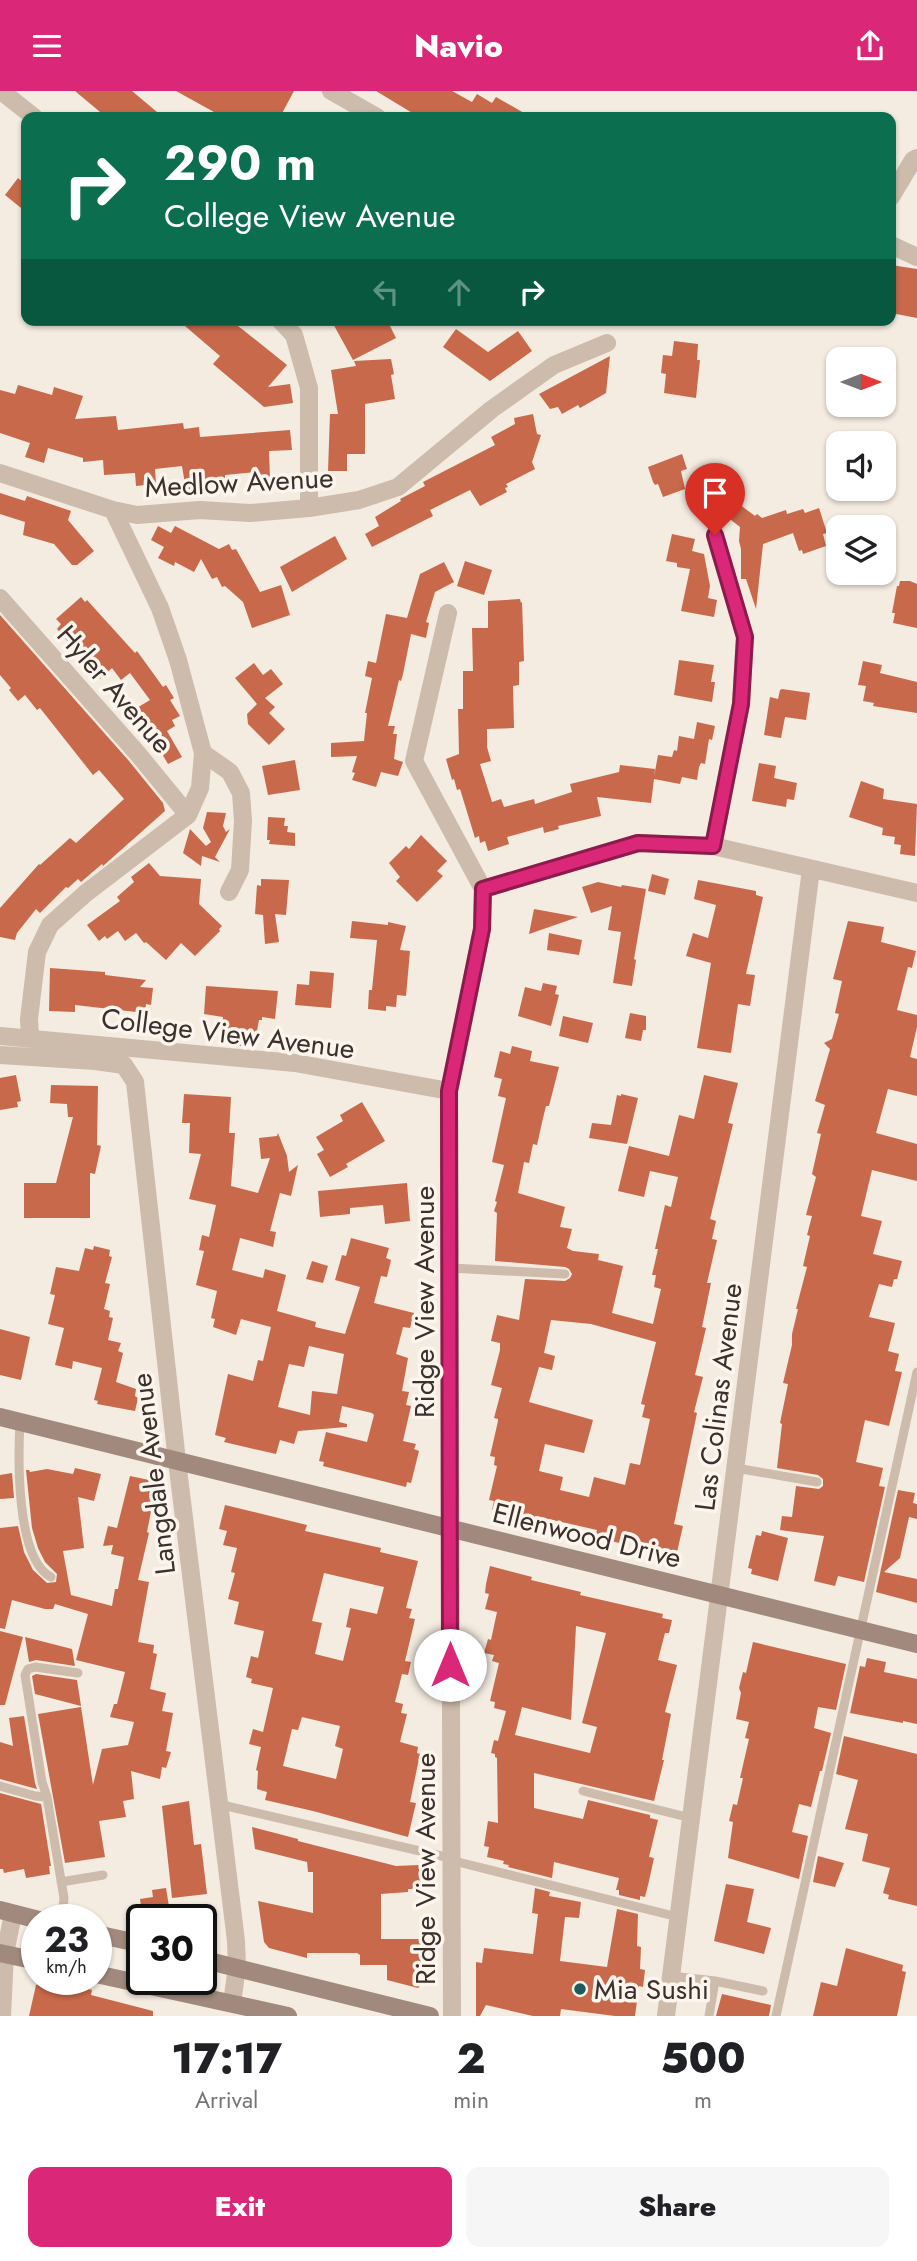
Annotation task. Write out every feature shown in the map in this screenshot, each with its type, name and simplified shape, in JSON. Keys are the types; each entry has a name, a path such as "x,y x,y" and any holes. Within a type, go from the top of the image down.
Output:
{"street":[{"path":"2,91 28,112"},
{"path":"331,91 368,112"},
{"path":"896,189 913,160 917,158"},
{"path":"896,247 917,257"},
{"path":"286,326 294,335 309,388 309,508"},
{"name":"Medlow Avenue","path":"0,473 113,510 137,515 200,510 250,513 359,500 398,487 492,409 554,365 607,343"},
{"path":"30,1037 29,1019 37,952 50,925 86,893 188,815 200,788 203,753 178,660 160,608 113,510"},
{"path":"713,846 741,704 745,637 715,535"},
{"name":"Hyler Avenue","path":"0,598 138,754 188,815"},
{"name":"Ridge View Avenue","path":"448,613 414,761 483,889 482,929 449,1091 452,2016"},
{"name":"Hyler Avenue","path":"203,753 230,772 241,793 243,821 240,870 229,892"},
{"path":"483,889 638,843 713,846 917,893"},
{"name":"Las Colinas Avenue","path":"666,2016 811,869"},
{"name":"College View Avenue","path":"0,1036 295,1063 449,1091"},
{"name":"Langdale Avenue","path":"0,1055 124,1065 135,1082 237,1967 232,2003"},
{"name":"Ellenwood Drive","path":"0,1417 917,1644"},
{"path":"2,2016 6,1912"},
{"path":"3,1954 21,1958"},
{"path":"217,1963 430,2016"},
{"path":"112,1977 288,2016"}],"lane":[{"path":"450,1268 565,1274"},
{"path":"775,2016 917,1372"},
{"path":"20,1422 18,1447 26,1534 43,1573 51,1577"},
{"path":"736,1468 817,1482"},
{"path":"63,1904 25,1675 28,1669 35,1667 78,1673"},
{"path":"0,1786 47,1797"},
{"path":"583,1791 691,1818"},
{"path":"218,1804 678,1917"},
{"path":"61,1882 103,1875"},
{"path":"671,1976 764,1991"},
{"path":"709,2016 715,1982"}],"building":[{"path":"75,91 132,91 157,112 100,112"},
{"path":"176,91 294,91 283,112 214,112"},
{"path":"376,91 452,91 472,102 477,94 492,103 496,97 522,112 411,112"},
{"path":"18,178 21,181 21,208 5,195"},
{"path":"896,266 917,269 917,318 896,314"},
{"path":"185,326 238,326 242,329 287,365 268,387 290,384 293,403 264,407 213,364 220,356"},
{"path":"334,326 390,326 396,338 353,360"},
{"path":"456,329 488,352 518,331 532,351 490,381 443,347"},
{"path":"674,341 698,344 697,360 700,360 696,398 664,393 666,374 661,373 663,355 672,356"},
{"path":"610,356 606,393 580,408 578,405 562,414 558,407 550,409 539,394"},
{"path":"391,359 395,399 365,404 365,454 347,454 347,471 328,471 330,414 338,414 331,370 356,366 354,361"},
{"path":"18,385 52,395 54,387 83,396 75,419 116,416 118,430 183,423 184,429 199,427 200,437 290,430 292,450 269,451 270,479 256,480 256,472 225,475 225,481 205,484 205,488 186,490 182,466 155,469 156,484 136,486 135,473 104,475 103,460 83,462 83,458 48,448 44,463 25,457 30,443 0,433 0,390 15,394"},
{"path":"533,414 537,434 541,435 532,462 535,469 506,484 507,492 480,506 470,490 430,510 433,516 372,547 365,534 379,526 375,517 401,501 400,499 425,486 423,482 495,445 491,437 515,424 514,418"},
{"path":"682,454 687,469 681,471 685,489 663,497 658,484 653,482 648,467"},
{"path":"0,493 25,501 27,496 71,511 68,520 94,551 77,565 72,565 54,544 23,535 25,522 0,514"},
{"path":"731,498 755,516 757,514 762,518 786,510 787,514 803,509 805,513 819,508 826,530 823,534 826,546 803,554 802,550 799,551 793,533 763,544 756,609 746,579 741,579 740,527 721,512"},
{"path":"158,526 171,533 175,526 219,549 229,544 232,550 236,549 260,592 281,585 290,615 252,628 243,602 225,586 222,587 217,577 212,579 201,559 194,572 175,562 174,566 158,558 164,547 151,540"},
{"path":"672,534 695,539 692,551 704,554 710,586 708,598 717,600 714,617 681,611 690,569 677,567 677,563 666,561"},
{"path":"335,536 347,559 292,592 280,567"},
{"path":"465,561 492,570 484,595 457,586"},
{"path":"444,562 454,582 435,592 426,622 429,623 426,638 411,634 388,726 395,726 393,734 397,734 394,759 403,762 398,776 381,772 376,787 352,780 357,756 331,757 331,743 364,741 365,713 372,678 365,676 368,661 376,663 386,614 407,618 420,574"},
{"path":"900,581 917,584 917,628 893,623 895,613 892,613"},
{"path":"81,597 85,602 87,600 135,653 137,651 163,687 166,685 174,698 170,700 180,716 172,720 175,726 167,731 182,757 168,764 158,747 156,748 135,709 150,700 130,673 121,680 112,668 100,679 57,629 61,624 56,619"},
{"path":"520,599 524,661 519,662 519,685 513,686 514,728 487,729 487,747 491,761 480,764 492,802 501,799 504,807 534,799 535,804 572,792 570,784 619,772 620,765 655,769 654,777 658,755 672,757 674,750 677,751 679,736 694,739 697,722 715,726 712,740 709,739 705,764 701,763 699,767 697,780 682,777 680,784 654,779 651,803 597,797 601,816 558,826 559,829 544,833 543,827 507,837 509,844 488,851 485,841 480,843 479,836 475,838 460,789 457,790 454,779 452,780 446,759 459,754 458,709 463,709 463,671 473,671 472,628 488,628 488,601"},
{"path":"0,615 129,761 163,803 165,811 103,866 102,864 81,882 78,879 66,887 40,913 36,909 17,933 15,940 0,937 0,908 39,864 70,838 76,843 124,799 99,770 93,775 40,708 37,710 25,695 18,701 9,690 11,688 0,675"},
{"path":"679,660 714,665 712,702 674,695"},
{"path":"863,661 882,665 880,673 917,682 917,713 873,706 874,703 863,701 866,686 858,685"},
{"path":"254,663 263,675 271,669 283,684 265,698 275,707 269,713 285,729 269,745 248,724 247,714 257,704 235,678"},
{"path":"782,689 810,693 806,720 785,717 781,738 764,735 770,697 778,699"},
{"path":"295,760 300,790 268,795 262,766"},
{"path":"759,763 776,766 774,778 797,783 794,800 787,799 786,807 752,801"},
{"path":"861,781 884,789 883,799 917,804 915,856 900,854 901,845 894,844 895,837 882,835 883,828 849,817"},
{"path":"207,812 226,813 223,826 226,832 230,829 215,857 220,862 202,856 201,866 183,853 190,829 206,846 211,842 203,828"},
{"path":"268,817 285,818 284,826 288,826 287,832 295,833 295,846 269,844"},
{"path":"421,835 447,861 437,871 443,876 417,902 396,881 400,877 389,863 406,846 409,849"},
{"path":"149,863 160,876 201,879 199,904 222,926 195,956 181,943 166,960 136,933 125,941 118,931 99,941 87,925 120,901 117,897 134,882 131,877"},
{"path":"652,874 669,879 665,895 648,891"},
{"path":"261,879 289,880 286,915 275,914 279,942 265,944 263,915 255,914 257,885 261,886"},
{"path":"698,880 756,891 756,895 763,897 746,974 755,975 750,1006 738,1004 731,1053 697,1048 711,963 686,956 693,933 708,938 716,905 694,899"},
{"path":"598,882 646,889 632,986 613,983 621,932 608,930 612,906 591,913 582,887"},
{"path":"534,909 578,917 529,934"},
{"path":"352,921 388,925 388,922 406,926 400,950 410,951 406,996 397,995 396,1007 386,1006 386,1011 368,1009 377,940 350,938"},
{"path":"848,921 884,927 881,942 916,951 912,968 908,967 897,1010 917,1015 910,1057 917,1059 917,1096 888,1089 876,1133 917,1144 917,1181 872,1170 861,1216 882,1221 873,1254 902,1261 892,1287 879,1284 869,1317 895,1323 888,1351 899,1354 895,1371 902,1372 889,1426 865,1420 856,1462 883,1468 879,1486 885,1487 864,1582 838,1576 835,1586 814,1581 824,1536 780,1530 782,1516 792,1517 796,1486 819,1489 823,1486 823,1479 818,1475 777,1468 780,1423 788,1384 783,1383 792,1345 796,1309 807,1267 803,1266 812,1216 806,1215 816,1177 812,1174 821,1134 817,1133 825,1105 815,1101 830,1049 824,1043 832,1039 839,1014 835,1013 842,981 833,979"},
{"path":"549,933 582,940 579,955 547,950"},
{"path":"50,968 105,972 105,975 146,980 140,987 153,988 151,1005 146,1004 145,1013 75,1005 75,1012 49,1011"},
{"path":"310,971 334,973 331,1008 295,1005 297,984 309,985"},
{"path":"543,983 557,986 555,994 559,995 551,1026 518,1016 525,987 541,991"},
{"path":"206,986 278,991 275,1019 262,1017 262,1020 259,1020 254,1047 221,1044 223,1017 204,1014"},
{"path":"630,1013 646,1016 646,1030 643,1030 641,1041 625,1038"},
{"path":"563,1016 593,1023 588,1043 559,1036"},
{"path":"512,1046 532,1051 530,1061 559,1067 537,1145 533,1144 529,1163 524,1162 518,1193 565,1207 560,1227 572,1229 567,1248 599,1254 598,1260 623,1266 612,1313 653,1324 661,1289 654,1287 656,1275 652,1275 658,1249 655,1249 665,1205 671,1207 678,1177 650,1171 644,1197 618,1191 629,1146 669,1156 679,1115 694,1119 704,1075 738,1083 728,1123 733,1124 710,1219 716,1221 712,1239 717,1240 707,1283 711,1283 702,1327 706,1328 695,1375 703,1377 674,1524 683,1526 677,1552 625,1539 624,1544 602,1539 603,1536 596,1534 597,1530 535,1516 534,1519 492,1510 494,1501 489,1500 497,1466 494,1465 495,1457 490,1456 498,1421 494,1418 502,1388 491,1385 500,1350 500,1343 491,1341 497,1315 519,1320 525,1279 565,1281 572,1274 565,1267 495,1261 497,1213 494,1211 504,1165 492,1162 506,1098 498,1096 502,1079 494,1077 500,1051 510,1054","holes":["551,1320 591,1324 656,1342 641,1404 645,1405 642,1417 650,1419 640,1465 630,1463 625,1485 594,1477 589,1497 560,1490 563,1477 539,1471 545,1444 584,1453 593,1420 529,1402 539,1367 552,1370 555,1356 544,1353"]},
{"path":"16,1075 21,1101 17,1102 18,1107 0,1110 0,1078"},
{"path":"51,1085 98,1086 97,1145 101,1146 95,1174 90,1173 90,1218 24,1218 24,1183 56,1183 73,1117 68,1117 67,1104 50,1103"},
{"path":"184,1094 231,1097 229,1133 235,1133 231,1186 258,1193 270,1158 261,1159 259,1138 277,1136 278,1133 287,1156 289,1172 298,1165 291,1196 280,1193 270,1231 276,1232 273,1247 240,1238 232,1270 263,1278 265,1269 286,1275 277,1311 316,1322 315,1327 345,1334 360,1287 335,1280 342,1255 346,1256 351,1238 389,1248 386,1258 391,1260 387,1277 381,1276 374,1303 414,1313 410,1328 403,1327 396,1354 408,1358 402,1391 409,1392 406,1405 411,1406 403,1441 416,1444 414,1449 419,1451 411,1483 407,1482 406,1487 323,1466 324,1462 319,1461 326,1432 367,1442 374,1415 372,1413 342,1406 339,1422 347,1424 347,1427 298,1431 294,1444 280,1440 276,1454 224,1442 226,1438 215,1435 228,1374 253,1381 258,1360 263,1361 271,1327 241,1319 236,1335 213,1327 215,1319 211,1318 217,1291 196,1285 204,1251 199,1250 202,1235 209,1237 216,1205 189,1199 201,1154 189,1153 190,1123 182,1123","holes":["309,1346 344,1354 337,1394 312,1391 310,1415 278,1407 289,1364 304,1367"]},
{"path":"617,1095 638,1098 627,1144 589,1138 592,1123 611,1125"},
{"path":"362,1102 385,1141 346,1164 348,1167 330,1177 317,1154 324,1150 316,1137 343,1121 340,1115"},
{"path":"407,1183 410,1221 385,1224 383,1205 350,1208 350,1214 320,1217 318,1191"},
{"path":"94,1246 110,1250 109,1256 112,1257 105,1283 110,1284 104,1309 110,1311 109,1317 113,1318 108,1340 121,1343 118,1351 123,1353 116,1382 136,1389 135,1396 138,1398 135,1411 97,1404 98,1401 94,1400 102,1368 73,1361 72,1369 55,1365 64,1328 48,1324 55,1295 50,1294 56,1267 79,1271 85,1248 93,1250"},
{"path":"312,1261 328,1266 323,1283 306,1279"},
{"path":"0,1329 30,1337 21,1380 0,1375"},
{"path":"75,1468 101,1474 94,1501 78,1497 84,1548 63,1551 71,1595 112,1606 124,1557 111,1554 113,1545 103,1546 108,1526 117,1528 130,1476 149,1480 156,1486 138,1580 149,1582 138,1642 154,1645 153,1653 157,1654 150,1689 166,1693 162,1711 173,1713 166,1751 171,1752 166,1768 162,1767 160,1779 131,1771 134,1799 123,1801 126,1817 99,1821 105,1857 65,1863 38,1714 81,1707 93,1785 102,1749 128,1745 134,1722 110,1717 114,1704 117,1704 125,1672 76,1660 88,1614 55,1604 53,1609 45,1609 12,1600 5,1629 0,1628 0,1528 18,1526 24,1552 33,1570 47,1583 56,1582 57,1574 45,1562 32,1528 26,1470 30,1472 47,1469 73,1474"},
{"path":"12,1473 14,1498 0,1499 0,1475"},
{"path":"898,1490 915,1493 913,1503 917,1504 917,1519 909,1517 900,1558 884,1572 917,1579 917,1603 876,1592"},
{"path":"225,1505 307,1525 305,1531 381,1548 380,1552 418,1561 406,1608 412,1609 409,1618 415,1619 405,1661 411,1662 408,1675 402,1674 395,1702 403,1704 401,1713 407,1714 400,1742 418,1747 417,1753 420,1754 410,1802 416,1803 408,1837 265,1800 267,1792 257,1789 256,1770 261,1747 249,1744 253,1729 263,1732 273,1688 251,1683 252,1679 246,1677 251,1656 258,1658 264,1631 234,1624 239,1602 228,1599 235,1573 231,1572 237,1548 223,1545 227,1531 219,1529","holes":["324,1573 384,1587 377,1614 350,1608 346,1627 351,1628 343,1661 315,1654 322,1623 312,1621","302,1717 340,1726 335,1746 343,1749 336,1779 283,1766 292,1729 298,1730"]},
{"path":"762,1531 788,1538 778,1581 751,1574 752,1569 748,1568 756,1535 761,1536"},
{"path":"490,1566 532,1577 531,1580 581,1592 580,1595 663,1614 662,1618 672,1620 669,1633 665,1633 658,1660 677,1665 665,1712 671,1714 654,1801 534,1773 534,1808 583,1819 588,1800 650,1815 650,1818 658,1820 649,1857 654,1858 649,1881 645,1897 640,1896 640,1900 619,1895 619,1890 616,1890 619,1878 554,1862 552,1878 508,1867 509,1865 503,1864 504,1861 487,1857 489,1847 484,1846 488,1821 498,1823 497,1758 491,1753 494,1740 498,1741 506,1711 494,1708 495,1702 490,1701 499,1663 492,1661 494,1655 484,1653 488,1639 491,1640 497,1612 485,1609 489,1594 485,1593","holes":["576,1626 606,1633 582,1723 597,1727 590,1753 515,1735 522,1707 571,1720"]},
{"path":"0,1631 23,1637 5,1705 0,1705"},
{"path":"25,1637 72,1649 75,1666 36,1660 29,1662"},
{"path":"753,1642 846,1664 836,1710 818,1707 814,1728 831,1733 811,1807 799,1804 792,1832 808,1836 799,1879 728,1858 733,1822 729,1821 733,1804 737,1805 749,1739 745,1738 749,1722 736,1719 741,1693 739,1688 743,1672 746,1673"},
{"path":"867,1658 886,1662 884,1672 917,1679 917,1724 850,1713 860,1666 865,1667"},
{"path":"36,1674 77,1680 81,1706 35,1694 32,1676"},
{"path":"24,1716 37,1789 0,1779 0,1742 13,1746 9,1718"},
{"path":"844,1736 917,1754 917,1906 888,1899 889,1895 883,1893 890,1868 862,1861 868,1834 845,1829 858,1780 836,1774"},
{"path":"0,1793 41,1804 50,1874 26,1878 24,1869 4,1873 3,1869 0,1869"},
{"path":"189,1801 194,1845 201,1844 207,1894 172,1898 162,1806"},
{"path":"252,1827 396,1866 419,1865 420,1889 381,1894 381,1939 426,1939 427,1979 418,1988 387,1980 387,1965 360,1965 360,1955 357,1953 307,1953 307,1958 269,1948 264,1942 258,1901 313,1913 313,1872 308,1872 307,1862 255,1849"},
{"path":"818,1856 844,1863 835,1887 813,1882"},
{"path":"726,1884 754,1889 747,1922 771,1928 764,1954 714,1941"},
{"path":"166,1888 169,1904 141,1904 140,1899 153,1897 152,1890"},
{"path":"535,1888 550,1892 549,1896 581,1902 579,1918 565,1917 560,1961 607,1967 617,1909 638,1914 637,1946 641,1947 640,1969 645,1970 643,1987 639,1986 635,2016 561,2009 560,2016 533,2016 486,2005 480,2016 476,2016 476,1962 482,1963 484,1948 533,1954 538,1914 532,1913"},
{"path":"846,1948 903,1965 902,1971 906,1972 897,2016 813,2016 821,1982 837,1986"},
{"path":"722,1994 771,2005 769,2016 716,2016"},
{"path":"34,1995 91,1995 153,2011 153,2016 29,2016"}],"place":[{"name":"Mia Sushi","path":"580,1989"}],"route":[{"path":"450,1665 449,1091 482,929 483,889 638,843 713,846 741,704 745,637 715,535"}]}
